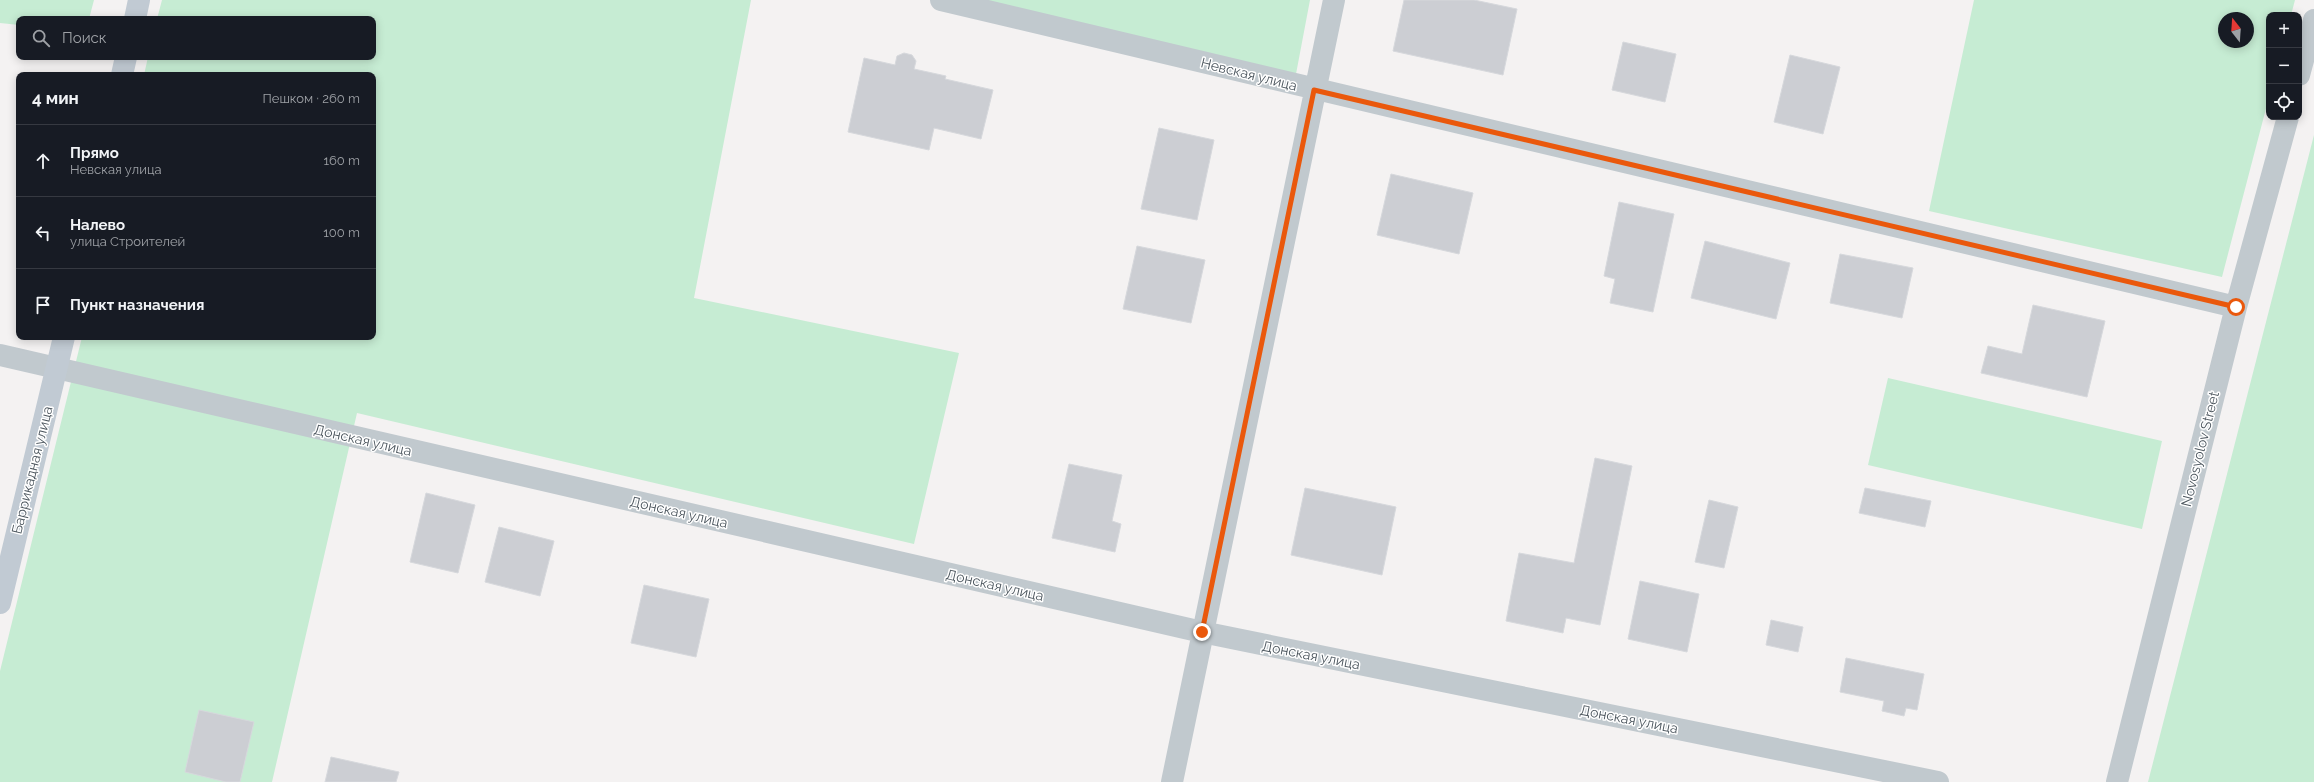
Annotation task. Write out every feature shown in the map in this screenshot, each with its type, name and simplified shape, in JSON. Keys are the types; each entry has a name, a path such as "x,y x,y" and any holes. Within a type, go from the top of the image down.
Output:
{"street":[{"path":"136,16 139,0"},
{"name":"Невская улица","path":"941,0 1314,90 2236,307"},
{"path":"1172,782 1314,90 1334,0"},
{"path":"2302,64 2314,20"},
{"path":"123,72 125,60"},
{"name":"Novosyolov Street","path":"2117,782 2236,307 2287,120"},
{"name":"Баррикадная улица","path":"0,603 63,340"},
{"name":"Донская улица","path":"0,355 1202,632 1938,782"}],"green space":[{"path":"0,0 94,0 90,16 16,16 16,25 0,23"},
{"path":"162,0 751,0 694,298 959,353 914,544 357,413 272,782 0,782 0,671 81,340 376,340 376,72 145,72 147,60 376,60 376,16 158,16"},
{"path":"967,0 1310,0 1296,74"},
{"path":"1974,0 2295,0 2292,12 2266,12 2266,108 2222,277 1929,211"},
{"path":"2314,135 2314,782 2148,782"},
{"path":"1888,378 2162,441 2142,529 1868,465"}],"building":[{"path":"1404,0 1474,0 1517,9 1503,75 1393,51"},
{"path":"1623,42 1676,54 1665,102 1612,90"},
{"path":"904,53 912,55 916,61 914,69 946,76 945,79 993,90 981,139 934,128 929,150 848,132 864,58 895,65 897,56"},
{"path":"1790,55 1840,67 1823,134 1774,122"},
{"path":"1159,128 1214,140 1197,220 1141,209"},
{"path":"1391,174 1473,193 1459,254 1377,235"},
{"path":"1619,202 1674,214 1653,312 1610,303 1615,279 1604,276"},
{"path":"1705,241 1790,263 1776,319 1691,298"},
{"path":"1137,246 1205,260 1191,323 1123,309"},
{"path":"1840,254 1913,268 1902,318 1830,303"},
{"path":"2033,305 2105,321 2087,397 1981,373 1988,346 2022,354"},
{"path":"1595,458 1632,466 1600,625 1566,618 1563,633 1506,621 1519,553 1574,563"},
{"path":"1069,464 1122,475 1112,521 1121,524 1115,552 1052,538"},
{"path":"1305,488 1396,507 1382,575 1291,555"},
{"path":"1865,488 1931,501 1925,527 1859,513"},
{"path":"426,493 475,505 458,573 410,562"},
{"path":"1709,500 1738,507 1724,568 1695,562"},
{"path":"499,527 554,541 540,596 485,582"},
{"path":"1640,581 1699,594 1687,652 1628,639"},
{"path":"644,585 709,599 696,657 631,643"},
{"path":"1771,620 1803,627 1798,652 1766,645"},
{"path":"1846,658 1924,674 1917,710 1906,708 1904,716 1882,711 1884,701 1840,692"},
{"path":"199,710 254,722 240,782 226,782 185,772"},
{"path":"331,757 399,772 396,782 325,782"}],"route":[{"path":"1202,632 1314,90 2236,307"}]}
